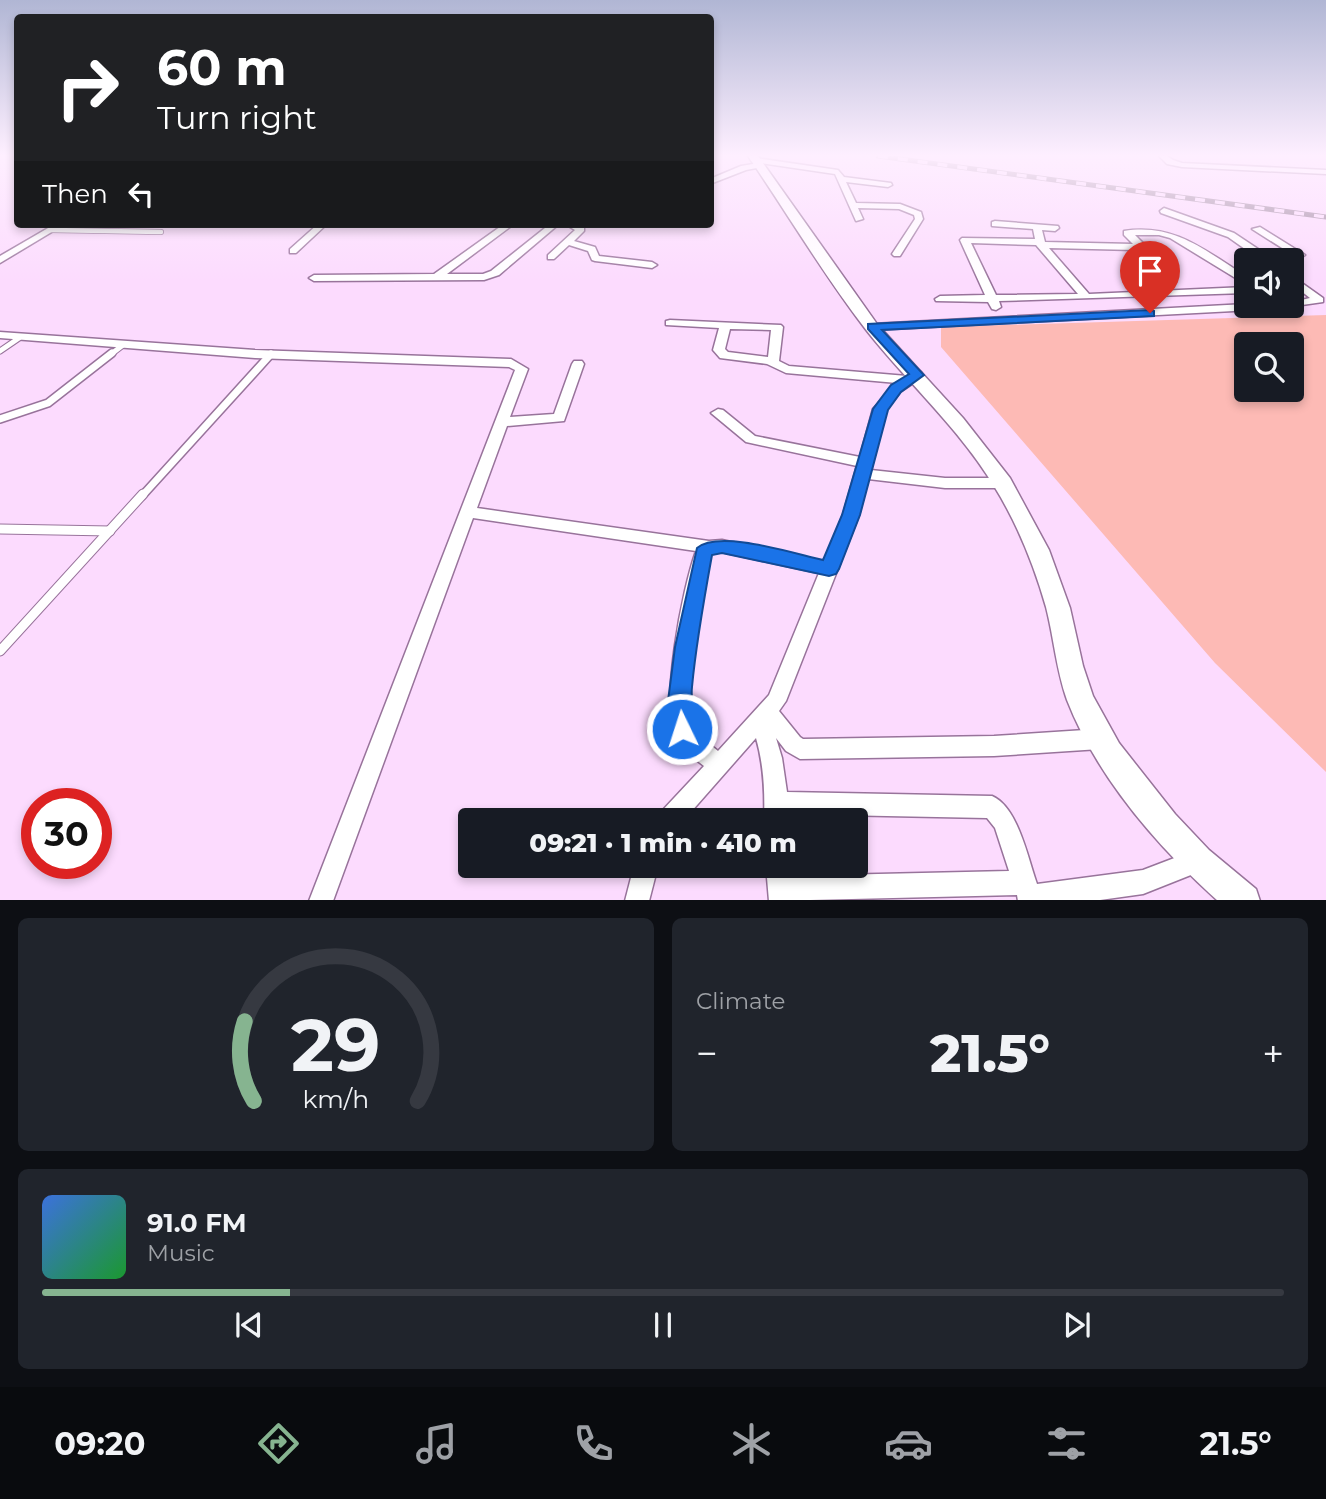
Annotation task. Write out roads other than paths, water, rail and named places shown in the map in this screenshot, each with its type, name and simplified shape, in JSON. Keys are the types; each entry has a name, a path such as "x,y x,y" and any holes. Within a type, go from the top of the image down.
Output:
{"street":[{"path":"782,198 865,317 913,377 957,422 1003,483 1038,550 1058,608 1070,666 1081,701 1100,739 1142,798 1198,861 1243,900"},
{"path":"850,198 859,219"},
{"path":"853,205 887,205 918,214 919,219 897,254"},
{"path":"1164,211 1231,235 1250,248"},
{"path":"995,224 1055,228"},
{"path":"1037,227 1041,243 1086,297"},
{"path":"1,259 54,228"},
{"path":"293,251 319,228"},
{"path":"434,279 504,228"},
{"path":"314,278 434,279 490,276 550,228"},
{"path":"551,257 581,229 579,228"},
{"path":"1257,229 1288,248"},
{"path":"1004,319 992,300 965,240 1135,247 1139,244 1127,233 1159,232 1169,234 1234,273"},
{"path":"568,242 592,249 595,258 652,265"},
{"path":"1304,288 1322,301"},
{"path":"940,299 992,300 1234,291"},
{"path":"1304,304 1322,301"},
{"path":"865,317 1004,319 1234,308"},
{"path":"670,323 777,327 773,363"},
{"path":"726,324 720,352 773,363 786,369 913,377"},
{"path":"0,335 271,354 519,366 523,375 467,512 321,900"},
{"path":"504,422 559,418 578,364"},
{"path":"679,808 776,701 851,515 880,409 896,388 913,377"},
{"path":"718,413 751,439 865,468 937,483 1003,483"},
{"path":"467,512 709,547 722,546 829,569"},
{"path":"709,547 703,552 690,609 680,717 685,736 718,764"},
{"path":"764,715 800,749 994,746 1100,739"},
{"path":"764,715 772,758 775,808"},
{"path":"868,809 984,805 992,807 1004,822 1028,893"},
{"path":"780,885 1028,893 1143,882 1198,861"},
{"path":"637,900 643,878"}],"lane":[{"path":"51,230 161,232"},
{"path":"0,351 19,338"},
{"path":"0,419 48,403 123,345"},
{"path":"0,651 271,354"},
{"path":"0,529 110,531"}],"railway":[{"path":"1186,198 1326,217"}]}
